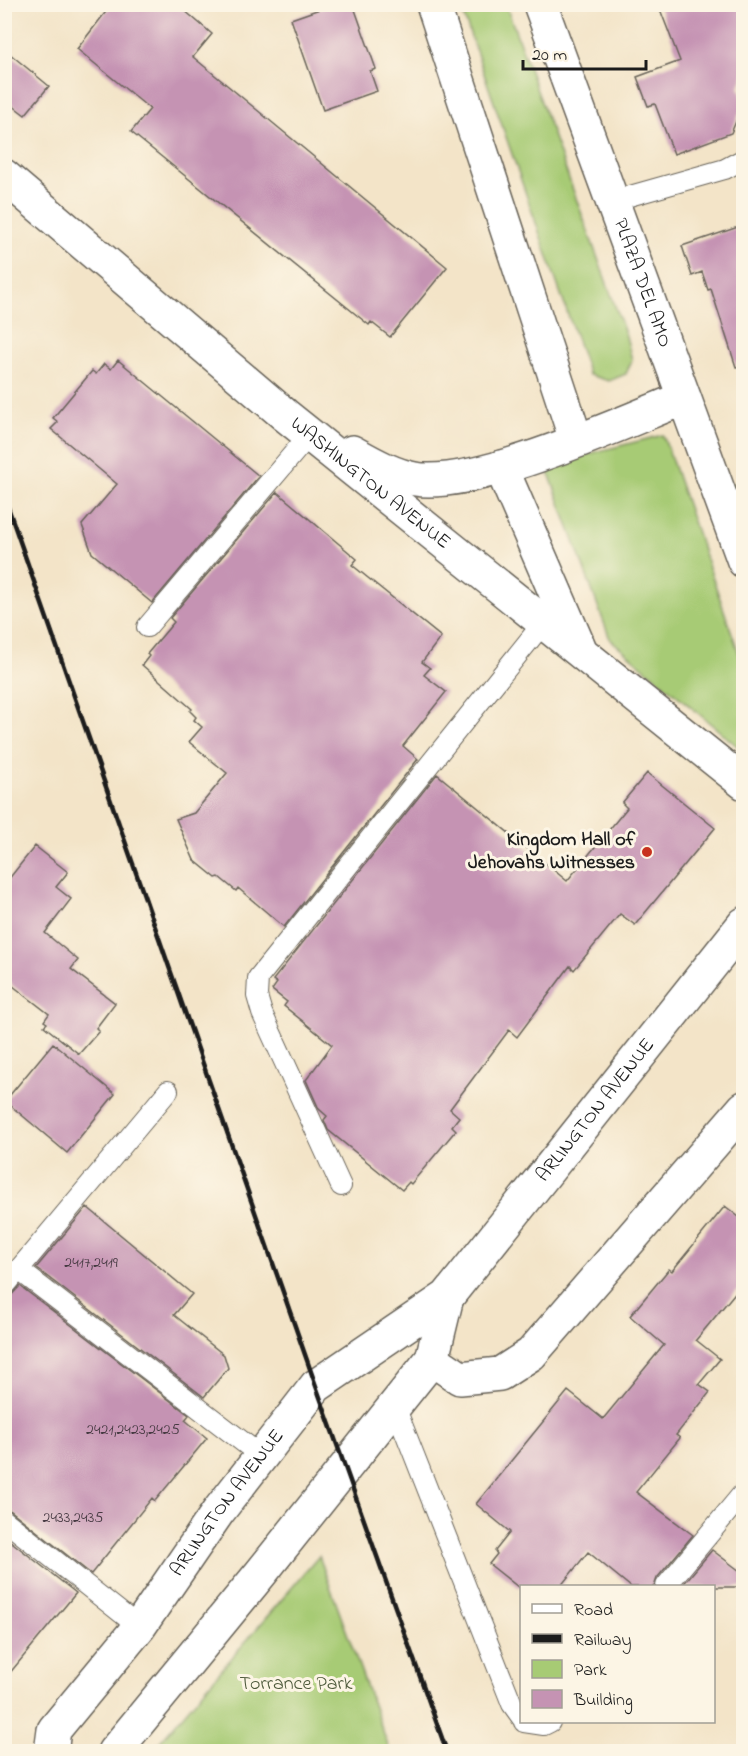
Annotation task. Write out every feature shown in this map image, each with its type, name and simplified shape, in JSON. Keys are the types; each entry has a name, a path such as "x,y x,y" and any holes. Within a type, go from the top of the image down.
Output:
{"street":[{"path":"433,4 576,440"},
{"name":"PLAZA DEL AMO","path":"540,4 744,561"},
{"name":"WASHINGTON AVENUE","path":"4,176 297,424 744,783"},
{"path":"297,424 369,462 414,479 455,479 501,467 684,398"},
{"path":"501,467 581,652"},
{"name":"ARLINGTON AVENUE","path":"51,1752 54,1730 139,1627 218,1512 260,1455 316,1386 447,1297 744,924"},
{"path":"432,1359 460,1378 500,1374 531,1354 744,1108"},
{"name":"ARLINGTON AVENUE","path":"114,1752 432,1359 447,1297"}],"lane":[{"path":"612,201 725,169 744,159"},
{"path":"147,627 297,424"},
{"path":"341,1186 262,1013 257,996 258,978 544,622"},
{"path":"4,1287 168,1091"},
{"path":"19,1270 260,1455"},
{"path":"394,1404 512,1704 520,1716"},
{"path":"668,1585 744,1492"},
{"path":"4,1520 139,1627"}],"green space":[{"path":"460,5 506,5 626,336 632,360 626,374 609,381 589,375"},
{"path":"663,435 743,665 743,751 610,639 547,468 592,453"},
{"path":"743,481 743,546 722,488"},
{"name":"Torrance Park","path":"319,1556 390,1751 152,1751"}],"building":[{"path":"112,4 177,4 212,34 193,57 447,267 390,337 371,322 369,325 131,132 150,109 77,49"},
{"path":"334,4 353,4 376,69 370,71 377,91 323,110 291,19"},
{"path":"658,4 744,4 744,75 739,86 744,103 731,133 674,154 655,104 648,106 637,77 680,61"},
{"path":"4,49 49,86 25,115 4,99"},
{"path":"744,225 744,366 736,367 711,289 708,290 702,272 692,276 682,246"},
{"path":"118,360 259,476 152,603 92,553 82,525 117,484 51,429 58,422 53,418 92,371 96,374 104,364 111,369"},
{"path":"277,492 357,559 352,565 441,637 422,662 430,668 424,675 446,692 403,746 418,759 284,927 238,888 236,891 194,860 176,819 194,813 227,773 189,742 202,727 194,720 196,717 190,711 192,709 142,665 149,656 147,654 174,622 170,618"},
{"path":"647,773 715,828 635,925 620,914 574,970 570,966 517,1037 509,1030 450,1109 459,1117 452,1126 456,1130 411,1184 409,1182 402,1190 328,1130 324,1120 327,1116 319,1109 306,1080 332,1045 284,1006 287,1002 272,990 277,983 273,980 437,774 567,881 627,808 622,803"},
{"path":"35,846 68,872 56,887 71,899 45,933 78,960 71,969 115,1003 96,1028 99,1031 79,1054 44,1026 47,1023 44,1021 49,1014 4,979 4,885"},
{"path":"53,1043 115,1094 67,1153 5,1101"},
{"path":"725,1206 744,1221 744,1282 696,1340 720,1359 699,1384 710,1392 676,1435 680,1438 636,1492 693,1535 657,1578 655,1585 629,1585 588,1552 562,1585 520,1585 518,1587 489,1564 497,1554 495,1551 510,1532 476,1504 568,1391 603,1419 664,1345 630,1316 669,1269 672,1271"},
{"path":"87,1207 192,1294 174,1315 224,1355 228,1368 204,1397 36,1268"},
{"path":"20,1286 189,1415 185,1420 207,1438 155,1501 152,1498 91,1574 11,1511 4,1508 4,1303"},
{"path":"4,1536 76,1593 4,1680"},
{"path":"712,1550 744,1574 744,1587 683,1585"}],"railway":[{"path":"4,496 316,1386 447,1752"}],"place":[{"name":"Kingdom Hall of Jehovahs Witnesses","path":"647,852"}]}
